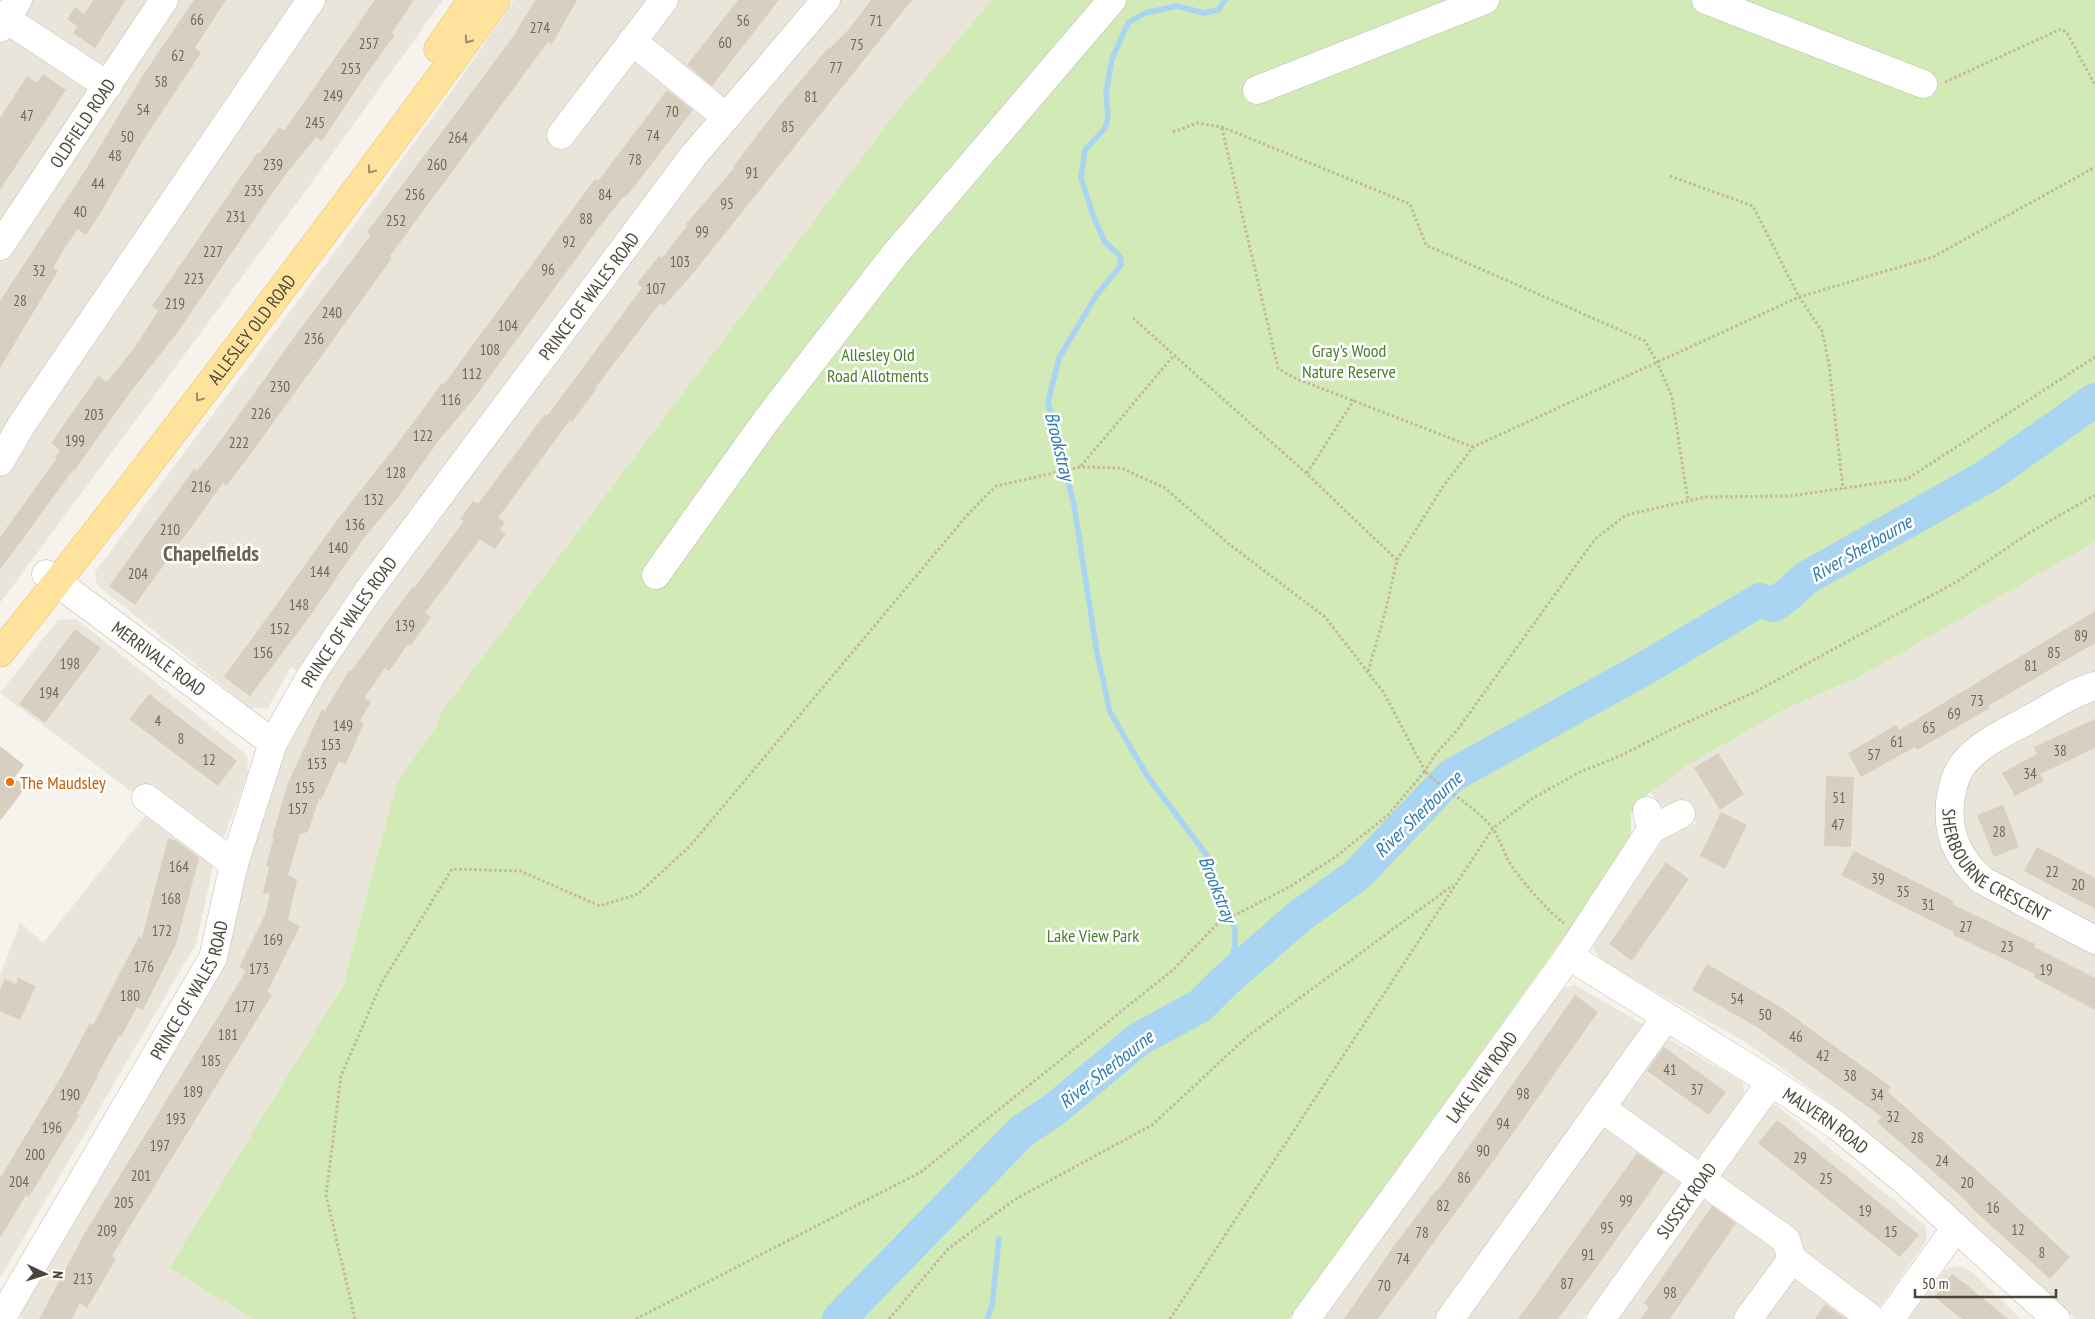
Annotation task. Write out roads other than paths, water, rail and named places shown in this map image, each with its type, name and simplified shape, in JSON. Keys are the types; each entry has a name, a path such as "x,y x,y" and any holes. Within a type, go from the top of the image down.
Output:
{"main road":[{"name":"ALLESLEY OLD ROAD","path":"340,197 472,0"},
{"name":"ALLESLEY OLD ROAD","path":"0,647 340,197 435,86 496,0"},
{"name":"ALLESLEY OLD ROAD","path":"0,653 52,578"}],"street":[{"name":"OLDFIELD ROAD","path":"0,246 164,0"},
{"path":"0,462 44,391 311,0"},
{"path":"561,135 664,0"},
{"name":"PRINCE OF WALES ROAD","path":"1,1319 210,965 217,944 234,864 273,743 312,674 368,591 693,156 826,0"},
{"path":"656,575 765,422 895,254 1112,0"},
{"path":"1257,90 1485,0"},
{"path":"1706,0 1923,84"},
{"path":"6,16 108,86"},
{"path":"632,40 726,117"},
{"name":"MERRIVALE ROAD","path":"52,578 273,743"},
{"name":"SHERBOURNE CRESCENT","path":"2095,686 2071,695 1978,750 1962,764 1955,780 1949,809 1951,836 1971,871 1982,880 2095,940"},
{"path":"146,798 234,864"},
{"name":"LAKE VIEW ROAD","path":"1306,1319 1576,946 1649,821 1681,814"},
{"name":"MALVERN ROAD","path":"1576,946 1666,1017 1836,1125 1905,1181 2050,1317"},
{"path":"1450,1319 1666,1017"},
{"name":"SUSSEX ROAD","path":"1601,1319 1771,1082"},
{"path":"1602,1108 1786,1240 1792,1259 1872,1319"},
{"path":"1890,1319 1955,1229"},
{"path":"1748,1319 1792,1259"}],"waterway":[{"name":"Brookstray","path":"1225,0 1218,10 1204,13 1177,6 1145,13 1128,23 1112,59 1106,93 1108,117 1105,128 1085,150 1081,178 1094,218 1105,242 1120,256 1121,265 1096,296 1059,358 1048,402 1074,505 1097,653 1110,712 1148,777 1206,854 1235,929 1235,945 1226,980"},
{"name":"River Sherbourne","path":"839,1319 1022,1131 1055,1109 1139,1039 1200,1006 1226,980 1301,915 1357,875 1451,776 1647,667 1760,600 1773,605 1806,578 1989,475 2095,400"},
{"name":"River Sherbourne","path":"987,1319 992,1306 999,1239"}],"place":[{"name":"The Maudsley","path":"10,782"}],"district":[{"name":"Chapelfields","path":"211,553"}],"park label":[{"name":"Gray's Wood Nature Reserve","path":"1349,360"},
{"name":"Allesley Old Road Allotments","path":"878,364"},
{"name":"Lake View Park","path":"1093,935"}]}
